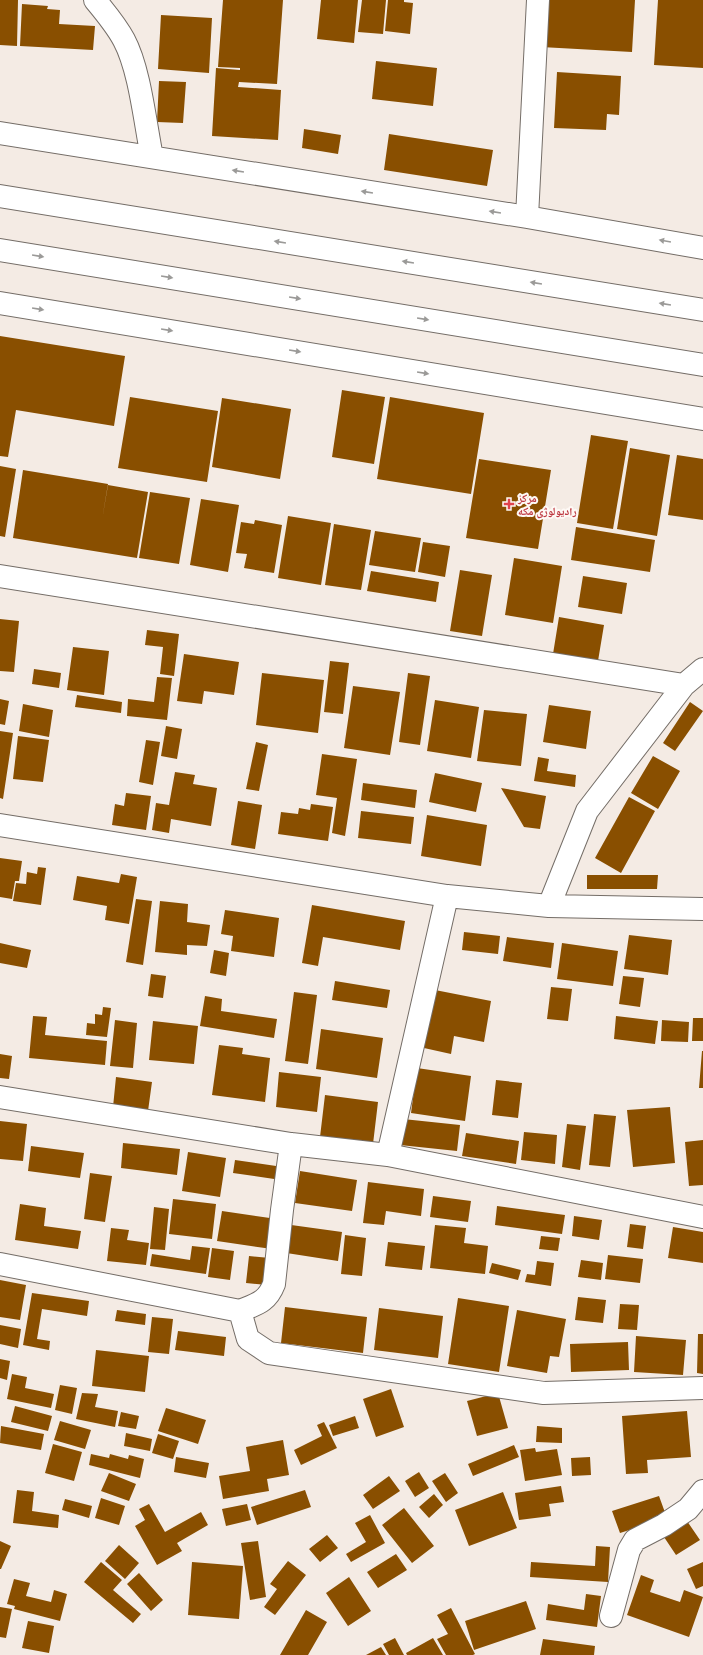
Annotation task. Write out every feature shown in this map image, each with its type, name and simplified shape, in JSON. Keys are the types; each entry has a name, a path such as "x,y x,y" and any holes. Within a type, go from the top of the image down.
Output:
{"street":[{"path":"94,0 107,15 124,40 136,73 152,157"},
{"path":"527,218 538,0"},
{"path":"0,133 703,248"},
{"path":"0,196 703,310"},
{"path":"0,250 703,365"},
{"path":"0,303 703,419"},
{"path":"0,576 684,685"},
{"path":"549,906 587,811 684,685 703,669"},
{"path":"0,824 447,896 549,906 703,909"},
{"path":"388,1155 447,896"},
{"path":"0,1096 291,1144 388,1155 703,1217"},
{"path":"0,1264 240,1311 263,1301 271,1293 274,1284 291,1144"},
{"path":"240,1311 248,1339 269,1353 544,1392 703,1388"},
{"path":"611,1616 629,1550 635,1540 664,1525 688,1509 703,1491"}],"building":[{"path":"0,0 18,0 17,46 0,45"},
{"path":"223,0 283,0 277,84 239,82 238,87 281,90 278,140 212,136 216,68 240,70 240,68 218,67"},
{"path":"321,0 358,0 354,43 317,39"},
{"path":"362,0 386,0 383,34 358,32"},
{"path":"388,0 404,0 404,2 413,3 410,34 385,31"},
{"path":"544,0 635,0 632,52 541,47"},
{"path":"658,0 703,0 703,68 654,65"},
{"path":"22,4 48,6 47,9 60,10 59,24 95,26 93,50 20,46"},
{"path":"161,15 212,18 209,73 158,69"},
{"path":"376,61 437,68 433,106 372,99"},
{"path":"557,72 621,76 619,115 607,114 606,130 554,128"},
{"path":"159,81 186,82 183,123 157,122"},
{"path":"304,129 341,135 338,154 302,148"},
{"path":"389,134 493,150 487,186 384,170"},
{"path":"0,336 125,356 114,426 16,410 8,457 0,456"},
{"path":"342,390 385,397 374,464 332,457"},
{"path":"130,397 218,411 207,482 118,468"},
{"path":"390,397 484,413 471,494 377,479"},
{"path":"222,398 291,409 280,479 212,467"},
{"path":"591,435 628,441 613,529 577,523"},
{"path":"630,448 670,455 657,536 617,529"},
{"path":"677,455 703,459 703,520 668,515"},
{"name":"مرکز رادیولوژی مکه","path":"479,459 551,470 538,549 466,538"},
{"path":"0,466 16,469 5,537 0,536"},
{"path":"23,470 108,484 102,520 108,485 148,492 137,558 13,538"},
{"path":"150,492 190,498 179,564 139,558"},
{"path":"201,499 239,505 228,572 190,565"},
{"path":"288,516 331,523 321,585 278,578"},
{"path":"255,520 282,525 274,573 244,568 247,554 236,553 241,522 254,524"},
{"path":"334,524 371,530 361,590 325,585"},
{"path":"576,527 655,540 650,572 571,560"},
{"path":"375,531 421,538 415,572 369,565"},
{"path":"423,542 450,546 445,577 418,572"},
{"path":"514,558 562,566 553,623 505,615"},
{"path":"460,570 492,575 482,636 450,631"},
{"path":"371,571 439,582 436,602 367,591"},
{"path":"583,576 627,583 622,614 578,607"},
{"path":"559,617 604,625 598,661 553,654"},
{"path":"0,619 19,621 14,672 0,671"},
{"path":"147,630 179,634 174,676 160,674 163,647 145,645"},
{"path":"73,647 109,651 104,695 67,690"},
{"path":"184,654 239,662 234,695 204,691 202,704 177,701"},
{"path":"330,661 349,663 343,714 324,712"},
{"path":"34,669 61,673 59,688 32,684"},
{"path":"262,673 324,680 318,733 256,725"},
{"path":"408,673 430,676 420,745 399,742"},
{"path":"157,677 172,678 167,720 127,716 128,699 154,702"},
{"path":"353,686 400,692 390,755 344,748"},
{"path":"77,695 122,702 121,713 75,707"},
{"path":"0,699 9,701 5,725 0,724"},
{"path":"435,700 479,707 471,758 427,751"},
{"path":"690,702 703,711 675,751 663,743"},
{"path":"23,704 53,710 49,737 19,731"},
{"path":"549,705 591,711 586,749 543,742"},
{"path":"484,710 527,714 521,766 477,761"},
{"path":"166,726 182,729 177,759 161,756"},
{"path":"0,731 13,733 3,799 0,798"},
{"path":"18,736 49,740 43,782 13,779"},
{"path":"146,740 160,742 153,785 139,782"},
{"path":"256,742 268,745 259,791 246,789"},
{"path":"322,754 357,759 345,836 332,833 337,798 316,795"},
{"path":"653,756 680,771 658,809 631,793"},
{"path":"538,757 549,759 547,771 576,775 575,787 534,781"},
{"path":"175,772 195,775 193,784 217,788 211,826 171,819 169,833 152,830 156,803 169,805"},
{"path":"435,773 482,783 476,812 429,802"},
{"path":"363,783 417,790 415,808 361,800"},
{"path":"501,788 546,796 540,829 524,827"},
{"path":"126,793 151,796 146,830 112,825 115,804 124,806"},
{"path":"629,797 655,811 621,873 595,858"},
{"path":"238,801 262,805 255,849 231,845"},
{"path":"311,804 333,807 328,841 278,834 281,812 298,814 299,808 310,810"},
{"path":"361,811 414,817 411,844 358,838"},
{"path":"427,815 487,825 481,866 421,856"},
{"path":"0,858 22,861 19,881 15,881 12,899 0,897"},
{"path":"38,867 46,868 41,905 13,901 16,883 26,884 27,872 37,874"},
{"path":"121,874 137,877 129,924 105,920 107,906 73,900 77,876 119,883"},
{"path":"587,875 658,875 657,889 587,889"},
{"path":"136,899 152,901 143,965 126,962"},
{"path":"160,901 188,904 187,922 210,925 207,946 187,945 187,955 155,952"},
{"path":"312,905 405,921 400,950 323,937 318,966 302,963"},
{"path":"225,910 279,918 274,957 231,951 233,936 221,934"},
{"path":"464,932 500,936 498,954 462,950"},
{"path":"629,935 672,940 668,975 624,969"},
{"path":"507,937 554,943 551,968 503,961"},
{"path":"0,943 31,950 27,968 0,963"},
{"path":"562,943 618,951 613,986 557,979"},
{"path":"214,950 229,953 226,976 210,973"},
{"path":"151,974 166,976 163,998 148,996"},
{"path":"623,976 644,978 640,1007 619,1004"},
{"path":"335,981 390,990 387,1008 332,1000"},
{"path":"551,987 572,989 568,1021 547,1019"},
{"path":"435,990 491,1001 484,1042 454,1036 451,1054 424,1048"},
{"path":"294,992 317,995 308,1064 285,1061"},
{"path":"205,996 222,999 221,1011 277,1019 274,1038 200,1026"},
{"path":"103,1007 111,1008 107,1037 86,1035 87,1023 95,1024 95,1014 102,1015"},
{"path":"33,1016 47,1017 45,1035 107,1041 105,1065 29,1058"},
{"path":"616,1016 658,1021 655,1044 614,1039"},
{"path":"693,1018 703,1018 703,1041 692,1041"},
{"path":"115,1020 137,1023 133,1068 110,1066"},
{"path":"662,1020 689,1022 688,1042 661,1041"},
{"path":"153,1021 198,1026 194,1064 149,1060"},
{"path":"321,1029 383,1038 377,1078 316,1069"},
{"path":"219,1045 243,1048 242,1054 270,1058 265,1102 212,1095"},
{"path":"702,1051 703,1088 699,1088"},
{"path":"0,1054 12,1056 9,1079 0,1078"},
{"path":"417,1068 471,1076 465,1121 411,1113"},
{"path":"279,1072 321,1077 317,1112 276,1107"},
{"path":"116,1077 152,1082 148,1111 113,1107"},
{"path":"496,1080 522,1083 518,1118 492,1115"},
{"path":"325,1095 378,1102 373,1144 320,1137"},
{"path":"670,1107 675,1163 633,1167 627,1110"},
{"path":"594,1114 616,1116 610,1167 589,1165"},
{"path":"403,1119 460,1125 457,1151 400,1145"},
{"path":"0,1121 27,1124 23,1161 0,1159"},
{"path":"567,1124 586,1126 580,1170 562,1167"},
{"path":"524,1132 557,1135 555,1164 521,1160"},
{"path":"466,1133 519,1141 516,1164 462,1156"},
{"path":"703,1140 703,1185 689,1186 685,1142"},
{"path":"123,1143 180,1149 177,1175 121,1168"},
{"path":"31,1146 84,1153 80,1178 28,1171"},
{"path":"188,1152 226,1158 220,1197 182,1191"},
{"path":"235,1160 283,1167 281,1180 233,1173"},
{"path":"300,1171 357,1180 352,1211 295,1203"},
{"path":"90,1173 112,1176 105,1222 84,1219"},
{"path":"368,1182 424,1189 421,1216 386,1211 384,1225 363,1223"},
{"path":"433,1196 471,1201 468,1222 430,1217"},
{"path":"173,1199 216,1204 212,1239 169,1234"},
{"path":"20,1204 46,1208 44,1226 81,1231 78,1249 15,1240"},
{"path":"497,1206 565,1215 562,1234 495,1225"},
{"path":"154,1207 169,1209 165,1250 150,1249"},
{"path":"222,1211 277,1219 272,1249 217,1241"},
{"path":"574,1216 602,1220 599,1240 572,1236"},
{"path":"284,1224 342,1232 338,1261 280,1252"},
{"path":"630,1224 646,1226 643,1249 627,1247"},
{"path":"435,1225 466,1228 464,1243 488,1246 485,1274 430,1268"},
{"path":"673,1227 703,1232 703,1263 668,1258"},
{"path":"111,1228 129,1230 127,1240 149,1243 146,1265 107,1261"},
{"path":"345,1235 366,1238 362,1276 341,1274"},
{"path":"541,1236 560,1238 558,1251 539,1249"},
{"path":"388,1242 425,1246 422,1270 385,1266"},
{"path":"192,1246 210,1248 206,1274 150,1266 152,1254 190,1260"},
{"path":"212,1248 234,1251 230,1280 208,1277"},
{"path":"608,1255 643,1259 640,1283 605,1279"},
{"path":"249,1256 270,1258 267,1285 246,1283"},
{"path":"581,1260 603,1263 601,1280 578,1277"},
{"path":"537,1261 554,1263 551,1286 525,1282 527,1274 535,1275"},
{"path":"492,1263 521,1270 518,1280 489,1273"},
{"path":"0,1280 26,1285 20,1320 0,1317"},
{"path":"32,1293 89,1301 87,1316 42,1309 37,1339 50,1341 49,1350 23,1345"},
{"path":"578,1297 606,1300 603,1323 575,1320"},
{"path":"458,1298 509,1306 499,1372 448,1364"},
{"path":"620,1304 639,1305 637,1330 618,1329"},
{"path":"285,1307 367,1317 363,1353 281,1343"},
{"path":"379,1308 443,1316 438,1358 374,1350"},
{"path":"117,1310 146,1314 145,1325 115,1321"},
{"path":"517,1310 566,1319 559,1357 550,1356 547,1373 507,1366"},
{"path":"152,1317 173,1319 169,1354 148,1352"},
{"path":"0,1325 21,1329 18,1348 0,1344"},
{"path":"178,1331 226,1337 224,1356 175,1350"},
{"path":"698,1334 703,1334 703,1374 697,1373"},
{"path":"636,1336 686,1340 683,1375 634,1372"},
{"path":"628,1342 629,1370 571,1372 570,1344"},
{"path":"96,1350 149,1356 145,1392 92,1386"},
{"path":"0,1359 10,1361 7,1380 0,1378"},
{"path":"12,1374 27,1377 25,1388 54,1394 51,1408 7,1399"},
{"path":"60,1385 77,1388 72,1414 55,1410"},
{"path":"391,1389 404,1427 376,1437 363,1399"},
{"path":"82,1393 98,1394 95,1407 118,1411 115,1427 76,1419"},
{"path":"498,1393 508,1428 477,1436 467,1401"},
{"path":"15,1406 52,1416 48,1431 11,1422"},
{"path":"166,1408 206,1420 198,1444 158,1431"},
{"path":"687,1411 691,1457 647,1460 648,1473 626,1474 622,1416"},
{"path":"121,1412 139,1416 136,1429 118,1426"},
{"path":"355,1416 359,1428 333,1436 329,1425"},
{"path":"60,1421 91,1430 85,1449 54,1440"},
{"path":"324,1422 337,1448 301,1465 294,1450 322,1436 317,1425"},
{"path":"1,1426 44,1434 41,1450 0,1443"},
{"path":"537,1426 562,1428 562,1443 536,1442"},
{"path":"126,1433 152,1439 150,1451 124,1446"},
{"path":"158,1434 179,1441 173,1459 152,1453"},
{"path":"283,1440 289,1475 267,1479 269,1491 223,1499 219,1476 250,1471 246,1447"},
{"path":"53,1444 82,1452 74,1481 45,1473"},
{"path":"514,1445 519,1457 473,1476 468,1464"},
{"path":"535,1448 536,1452 557,1449 562,1475 525,1481 520,1450"},
{"path":"91,1454 109,1458 110,1454 128,1459 129,1455 144,1459 140,1478 89,1465"},
{"path":"176,1457 209,1463 206,1478 174,1472"},
{"path":"590,1457 591,1475 572,1476 571,1458"},
{"path":"419,1472 429,1488 415,1497 405,1481"},
{"path":"109,1473 136,1484 129,1501 101,1491"},
{"path":"445,1473 458,1493 446,1502 432,1481"},
{"path":"389,1476 400,1491 373,1509 363,1495"},
{"path":"561,1486 564,1502 549,1504 551,1516 519,1520 515,1493"},
{"path":"17,1490 34,1492 32,1511 59,1515 58,1528 13,1523"},
{"path":"305,1490 311,1507 257,1525 251,1507"},
{"path":"503,1492 517,1528 469,1546 455,1510"},
{"path":"434,1494 443,1505 429,1518 419,1507"},
{"path":"659,1496 667,1518 620,1533 612,1511"},
{"path":"101,1498 125,1506 119,1525 95,1518"},
{"path":"65,1499 92,1506 89,1518 62,1510"},
{"path":"149,1504 165,1532 201,1512 208,1525 177,1543 182,1551 157,1565 135,1526 145,1520 139,1509"},
{"path":"247,1504 251,1520 226,1526 222,1509"},
{"path":"404,1508 434,1546 412,1563 382,1525"},
{"path":"370,1515 385,1543 351,1562 346,1554 366,1542 355,1523"},
{"path":"687,1521 700,1540 676,1555 664,1537"},
{"path":"327,1535 338,1548 320,1562 309,1549"},
{"path":"0,1541 11,1546 1,1569 0,1569"},
{"path":"258,1541 266,1597 250,1600 241,1543"},
{"path":"119,1545 139,1563 125,1579 105,1561"},
{"path":"596,1546 610,1547 608,1582 530,1577 531,1562 595,1566"},
{"path":"396,1554 407,1570 378,1588 367,1572"},
{"path":"288,1561 306,1575 275,1615 264,1607 277,1589 270,1584"},
{"path":"101,1562 122,1580 113,1590 141,1614 133,1623 84,1582"},
{"path":"192,1562 243,1566 239,1619 188,1615"},
{"path":"703,1562 703,1586 696,1589 687,1569"},
{"path":"139,1573 163,1600 151,1611 127,1584"},
{"path":"641,1575 654,1580 650,1592 680,1602 684,1590 703,1597 689,1637 627,1615"},
{"path":"349,1577 371,1611 348,1626 326,1593"},
{"path":"14,1579 30,1583 26,1596 51,1602 54,1590 67,1594 60,1621 14,1609 15,1606 7,1604"},
{"path":"586,1594 601,1596 597,1627 546,1620 548,1604 584,1610"},
{"path":"526,1601 536,1629 474,1650 465,1621"},
{"path":"0,1607 12,1609 6,1638 0,1637"},
{"path":"451,1608 475,1654 473,1655 446,1655 437,1639 448,1634 437,1615"},
{"path":"306,1610 327,1622 308,1655 280,1655"},
{"path":"28,1621 54,1626 49,1653 22,1648"},
{"path":"395,1638 404,1655 389,1655 383,1644"},
{"path":"433,1638 443,1655 407,1655 406,1653"},
{"path":"543,1639 595,1646 594,1655 540,1655"},
{"path":"381,1647 386,1655 366,1655"}],"place":[{"name":"مرکز رادیولوژی مکه","path":"509,504"}]}
